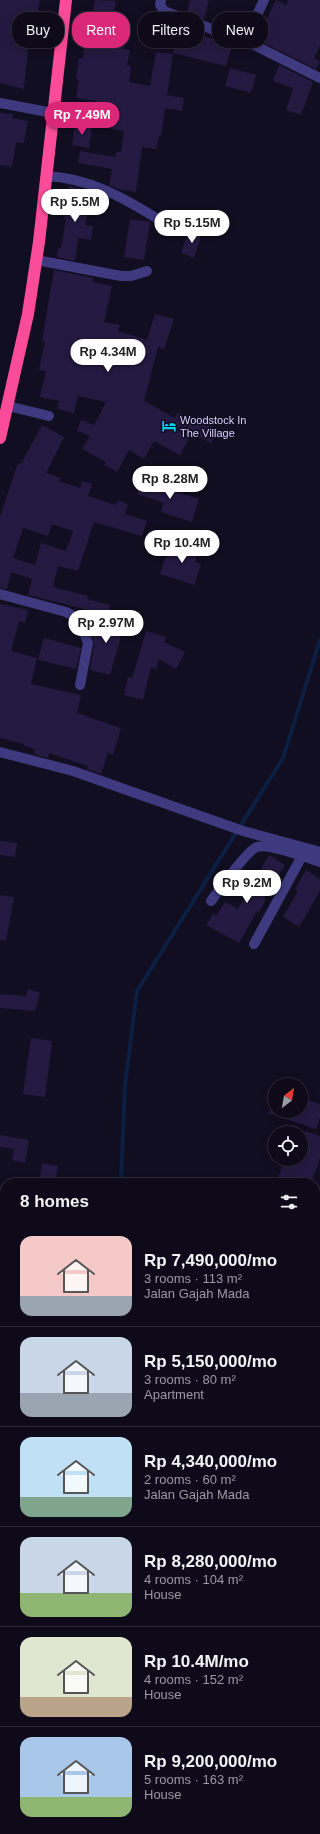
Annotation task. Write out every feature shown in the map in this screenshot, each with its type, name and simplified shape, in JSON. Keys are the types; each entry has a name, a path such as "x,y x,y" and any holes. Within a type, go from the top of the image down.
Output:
{"highway":[{"path":"0,438 28,314 36,260 66,0"}],"street":[{"path":"161,0 160,5 164,11 212,30"},
{"path":"258,12 264,0"},
{"path":"260,48 320,78"},
{"path":"0,103 53,113"},
{"path":"46,176 68,178 85,182 119,196 158,219"},
{"path":"36,260 121,276 131,276 147,271"},
{"path":"8,406 49,416"},
{"path":"0,594 66,612 79,619 88,643 80,685"},
{"path":"0,752 92,777 243,831 320,852"},
{"path":"211,901 237,867 257,847 270,847 320,862"},
{"path":"254,944 302,856"}],"building":[{"path":"0,0 40,0 38,12 12,12 12,48 28,48 24,89 0,83"},
{"path":"95,0 116,1 114,12 93,12"},
{"path":"190,0 209,0 204,19 204,12 187,12"},
{"path":"276,0 286,5 288,0 320,0 320,45 314,58 320,61 316,69 268,45 268,17"},
{"path":"204,36 212,39 212,48 231,48 226,66 173,53 174,48 204,48"},
{"path":"84,48 123,48 130,50 127,65 131,66 129,82 150,86 156,52 173,54 167,95 184,98 182,111 165,108 161,136 159,136 156,149 142,147 136,192 119,189 109,185 112,169 78,163 80,151 115,157 116,152 121,152 124,131 92,126 96,101 76,98 79,80 76,79 79,58 83,58"},
{"path":"279,65 313,82 301,115 286,110 293,88 273,81"},
{"path":"230,68 256,75 251,93 225,86"},
{"path":"0,113 13,114 12,118 28,121 24,143 16,142 12,167 0,165"},
{"path":"75,124 92,127 89,148 72,145"},
{"path":"69,186 90,191 85,225 93,226 91,240 78,238 75,261 57,257 58,248 61,248 66,219 64,219"},
{"path":"130,219 150,222 144,260 124,257"},
{"path":"189,230 202,234 194,258 181,253"},
{"path":"54,270 94,278 93,282 112,286 104,322 120,325 118,331 147,340 155,314 174,319 164,349 158,347 144,401 175,418 178,412 202,426 204,422 218,430 211,443 192,433 180,455 154,441 144,459 129,450 117,472 104,465 106,462 82,449 90,436 77,431 81,420 94,425 106,402 78,396 74,413 57,409 59,401 40,397 46,371 39,370 45,342 42,341"},
{"path":"42,425 64,437 46,473 61,478 59,481 80,488 82,481 92,484 88,496 116,505 118,500 128,504 125,514 147,521 142,536 94,522 78,571 58,566 53,587 88,596 87,599 110,605 108,615 28,595 32,579 11,572 7,589 0,588 0,517 18,463 21,464","holes":["52,524 73,531 66,551 41,543 35,565 13,558 23,528 48,536"]},
{"path":"142,478 164,485 163,488 199,499 192,522 161,512 164,503 137,494"},
{"path":"177,541 200,549 195,562 201,564 194,585 160,574 167,553 172,555"},
{"path":"0,604 28,610 25,623 19,621 11,651 37,658 31,684 81,695 77,713 121,728 113,755 108,753 101,774 87,769 88,766 49,753 48,758 34,754 35,749 24,746 24,744 0,738"},
{"path":"96,616 125,623 110,675 90,670 94,644 92,634"},
{"path":"146,631 166,637 164,642 185,652 176,669 159,659 156,669 151,667 143,700 124,695 128,677 132,678"},
{"path":"44,638 81,648 76,669 38,660"},
{"path":"0,841 17,843 15,857 0,855"},
{"path":"269,855 285,865 264,898 266,899 259,912 257,911 239,943 206,925 213,914 216,916 225,902 238,909"},
{"path":"306,870 320,879 320,891 299,927 283,917 298,891 295,890"},
{"path":"0,895 14,897 6,941 0,940"},
{"path":"28,989 40,993 35,1011 0,1008 0,994 26,996"},
{"path":"31,1038 52,1041 45,1097 23,1094"},
{"path":"308,1100 320,1104 320,1117 316,1129 283,1118 308,1118"},
{"path":"308,1132 320,1136 320,1158 313,1178 278,1178 282,1166 308,1166"},
{"path":"0,1135 29,1140 25,1163 12,1160 14,1149 0,1147"},
{"path":"42,1163 58,1166 56,1178 40,1178"}],"waterway":[{"path":"121,1178 125,1085 137,991 283,758 320,640"}],"place":[{"name":"Woodstock In The Village","path":"169,426"}]}
